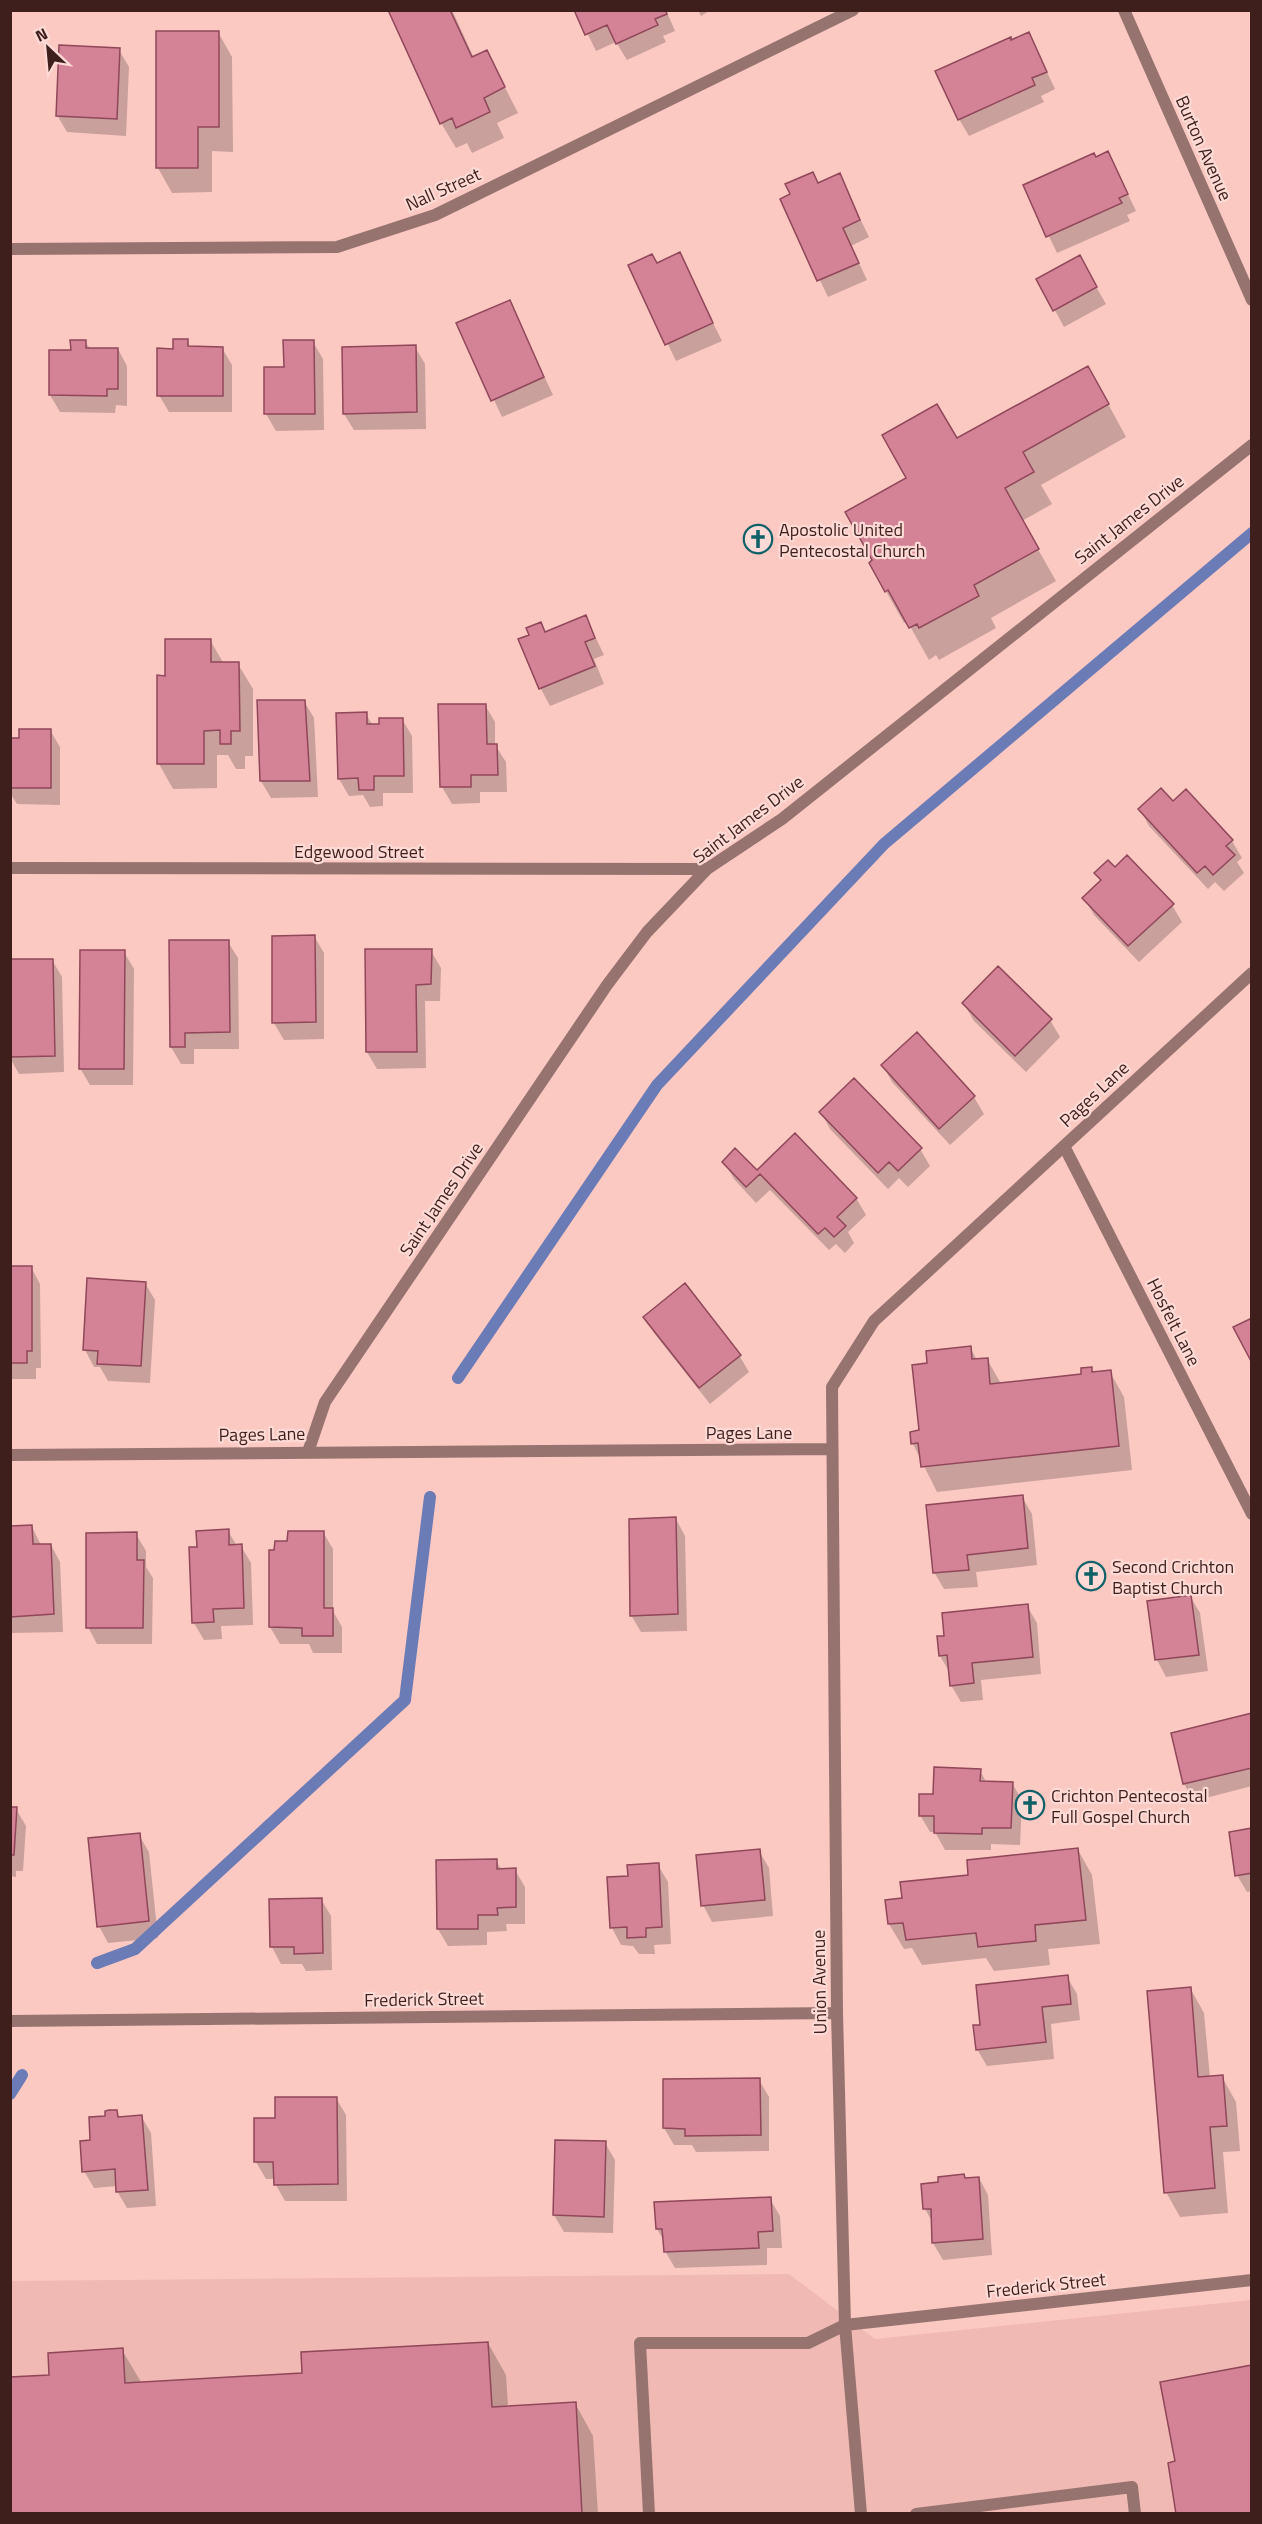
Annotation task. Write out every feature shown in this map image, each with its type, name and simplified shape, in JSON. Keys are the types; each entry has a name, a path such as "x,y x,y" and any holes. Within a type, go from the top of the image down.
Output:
{"street":[{"name":"Nall Street","path":"10,249 337,247 435,215 853,10"},
{"name":"Burton Avenue","path":"1124,10 1251,300"},
{"name":"Saint James Drive","path":"308,1452 325,1402 607,985 647,932 707,869 782,819 1251,445"},
{"name":"Edgewood Street","path":"10,868 707,869"},
{"name":"Pages Lane","path":"10,1455 832,1449 832,1387 874,1321 1251,973"},
{"name":"Hosfelt Lane","path":"1064,1146 1251,1515"},
{"name":"Union Avenue","path":"832,1449 837,2013 845,2325 861,2514"},
{"name":"Frederick Street","path":"10,2021 837,2013"},
{"name":"Frederick Street","path":"649,2514 640,2343 808,2343 845,2325 1251,2280"},
{"path":"916,2514 1132,2487 1134,2514"}],"shaded area":[{"path":"789,2274 875,2339 1251,2300 1251,2513 11,2513 10,2281"}],"building":[{"path":"388,10 450,10 472,57 487,50 505,87 484,98 490,112 456,128 452,118 440,124"},
{"path":"574,10 665,10 667,14 655,19 658,25 616,44 607,25 585,35"},
{"path":"156,31 219,31 219,127 198,127 198,168 156,168"},
{"path":"1029,32 1047,72 1032,78 1035,85 958,120 935,71 1011,37 1011,40"},
{"path":"59,45 120,48 117,119 56,116"},
{"path":"1108,151 1128,194 1119,198 1122,203 1046,237 1023,185 1094,153 1096,157"},
{"path":"813,172 818,183 840,173 860,220 843,228 859,263 817,281 780,199 790,194 785,184"},
{"path":"680,252 713,323 665,345 628,265 652,254 657,263"},
{"path":"1080,255 1097,287 1053,311 1036,279"},
{"path":"510,300 544,377 491,401 456,323"},
{"path":"173,339 188,339 188,346 223,347 223,396 157,396 157,348 173,349"},
{"path":"70,340 86,340 86,348 118,348 118,389 107,389 107,396 49,395 49,350 71,350"},
{"path":"283,340 314,340 315,414 264,414 264,367 284,367"},
{"path":"416,345 417,412 343,414 342,347"},
{"path":"1088,366 1109,404 1023,452 1034,472 1005,488 1039,549 974,585 979,596 919,628 917,624 909,628 888,590 885,592 869,563 872,560 845,512 906,478 882,435 937,404 957,438"},
{"path":"586,615 595,638 585,642 595,666 539,689 518,639 529,635 526,628 541,622 545,632"},
{"path":"165,639 211,639 211,662 239,662 240,731 231,731 231,744 220,744 220,730 204,731 204,764 157,764 157,675 165,676"},
{"path":"257,700 305,700 310,781 260,781"},
{"path":"438,704 486,704 487,744 497,744 498,775 471,775 471,787 440,787"},
{"path":"367,712 367,724 379,724 379,718 403,718 404,776 374,776 374,790 359,790 358,778 338,779 336,713"},
{"path":"19,729 51,729 51,788 10,788 10,738 19,738"},
{"path":"1161,788 1173,801 1186,789 1233,840 1226,846 1235,855 1213,875 1205,866 1197,873 1138,809"},
{"path":"1127,855 1174,904 1128,946 1082,898 1101,880 1094,873 1108,860 1115,867"},
{"path":"315,935 316,1022 272,1023 272,936"},
{"path":"169,940 229,940 230,1032 185,1033 185,1047 170,1047"},
{"path":"365,949 432,949 431,984 416,985 417,1052 366,1052"},
{"path":"80,950 125,950 124,1069 79,1069"},
{"path":"10,959 53,959 55,1056 10,1057"},
{"path":"998,966 1052,1019 1015,1056 962,1003"},
{"path":"917,1032 975,1096 939,1129 881,1065"},
{"path":"854,1078 922,1148 898,1171 889,1162 878,1173 819,1112"},
{"path":"795,1133 857,1198 837,1217 846,1226 834,1237 825,1228 818,1234 760,1174 746,1187 722,1162 735,1148 757,1170"},
{"path":"10,1266 32,1266 32,1351 27,1351 27,1363 10,1363"},
{"path":"87,1278 146,1282 141,1366 97,1364 98,1351 83,1350"},
{"path":"685,1283 741,1355 699,1388 643,1317"},
{"path":"1252,1318 1252,1363 1233,1327"},
{"path":"971,1346 972,1359 988,1358 990,1384 1081,1374 1081,1368 1092,1367 1092,1372 1111,1370 1119,1446 921,1467 918,1443 911,1444 910,1432 919,1430 912,1365 927,1363 926,1351"},
{"path":"1023,1495 1028,1548 967,1555 969,1570 933,1573 926,1505"},
{"path":"676,1517 678,1614 630,1616 629,1519"},
{"path":"32,1525 33,1544 51,1544 54,1614 10,1617 10,1526"},
{"path":"229,1529 229,1545 242,1544 244,1608 213,1609 214,1622 192,1623 189,1547 197,1547 196,1531"},
{"path":"288,1531 324,1531 324,1608 333,1608 333,1636 302,1636 302,1628 269,1627 269,1550 274,1550 275,1541 287,1541"},
{"path":"137,1532 137,1560 144,1560 143,1628 86,1628 86,1533"},
{"path":"1191,1595 1199,1655 1155,1660 1147,1601"},
{"path":"1028,1604 1033,1657 972,1663 974,1683 950,1686 947,1655 939,1656 937,1636 944,1636 942,1613"},
{"path":"1252,1713 1252,1768 1183,1784 1171,1733"},
{"path":"934,1767 981,1769 980,1781 1013,1782 1011,1828 982,1828 982,1834 934,1833 934,1816 919,1816 919,1794 933,1794"},
{"path":"10,1807 17,1807 14,1855 10,1855"},
{"path":"1252,1828 1252,1873 1235,1876 1229,1832"},
{"path":"140,1833 149,1921 97,1927 88,1838"},
{"path":"1078,1848 1086,1920 1035,1925 1036,1941 978,1947 976,1933 906,1940 903,1923 888,1924 885,1900 902,1898 900,1882 968,1875 967,1860"},
{"path":"760,1849 765,1900 701,1906 696,1855"},
{"path":"497,1859 497,1869 516,1868 516,1907 497,1908 498,1915 478,1915 478,1929 437,1929 436,1860"},
{"path":"659,1863 662,1927 646,1928 646,1937 627,1938 627,1927 610,1928 607,1877 628,1876 627,1865"},
{"path":"322,1898 323,1953 294,1954 294,1947 270,1947 269,1899"},
{"path":"1068,1975 1071,2004 1042,2007 1046,2042 976,2050 973,2025 980,2025 976,1985"},
{"path":"1191,1987 1198,2077 1223,2075 1227,2126 1210,2127 1215,2188 1164,2193 1147,1991"},
{"path":"760,2078 761,2135 685,2136 685,2129 663,2128 663,2079"},
{"path":"275,2097 337,2097 338,2184 274,2185 273,2162 254,2162 254,2118 275,2118"},
{"path":"117,2110 118,2117 142,2115 148,2190 116,2192 115,2169 82,2172 80,2141 90,2140 89,2117 105,2116 105,2111"},
{"path":"555,2140 606,2141 604,2217 553,2215"},
{"path":"964,2174 965,2178 979,2177 983,2239 932,2243 931,2209 923,2209 921,2184 938,2182 938,2177"},
{"path":"771,2197 773,2231 758,2232 759,2248 664,2252 662,2229 656,2229 654,2202"},
{"path":"488,2342 492,2407 576,2402 582,2514 10,2514 10,2377 49,2375 48,2353 123,2348 125,2383 302,2373 301,2352"},
{"path":"1252,2365 1252,2514 1176,2514 1168,2463 1175,2461 1160,2382"}],"waterway":[{"path":"458,1378 657,1085 884,844 1252,533"},
{"path":"97,1963 135,1949 405,1700 430,1497"},
{"path":"10,2094 22,2075"}],"place":[{"name":"Apostolic United Pentecostal Church","path":"758,539"},
{"name":"Second Crichton Baptist Church","path":"1091,1576"},
{"name":"Crichton Pentecostal Full Gospel Church","path":"1030,1805"}]}
